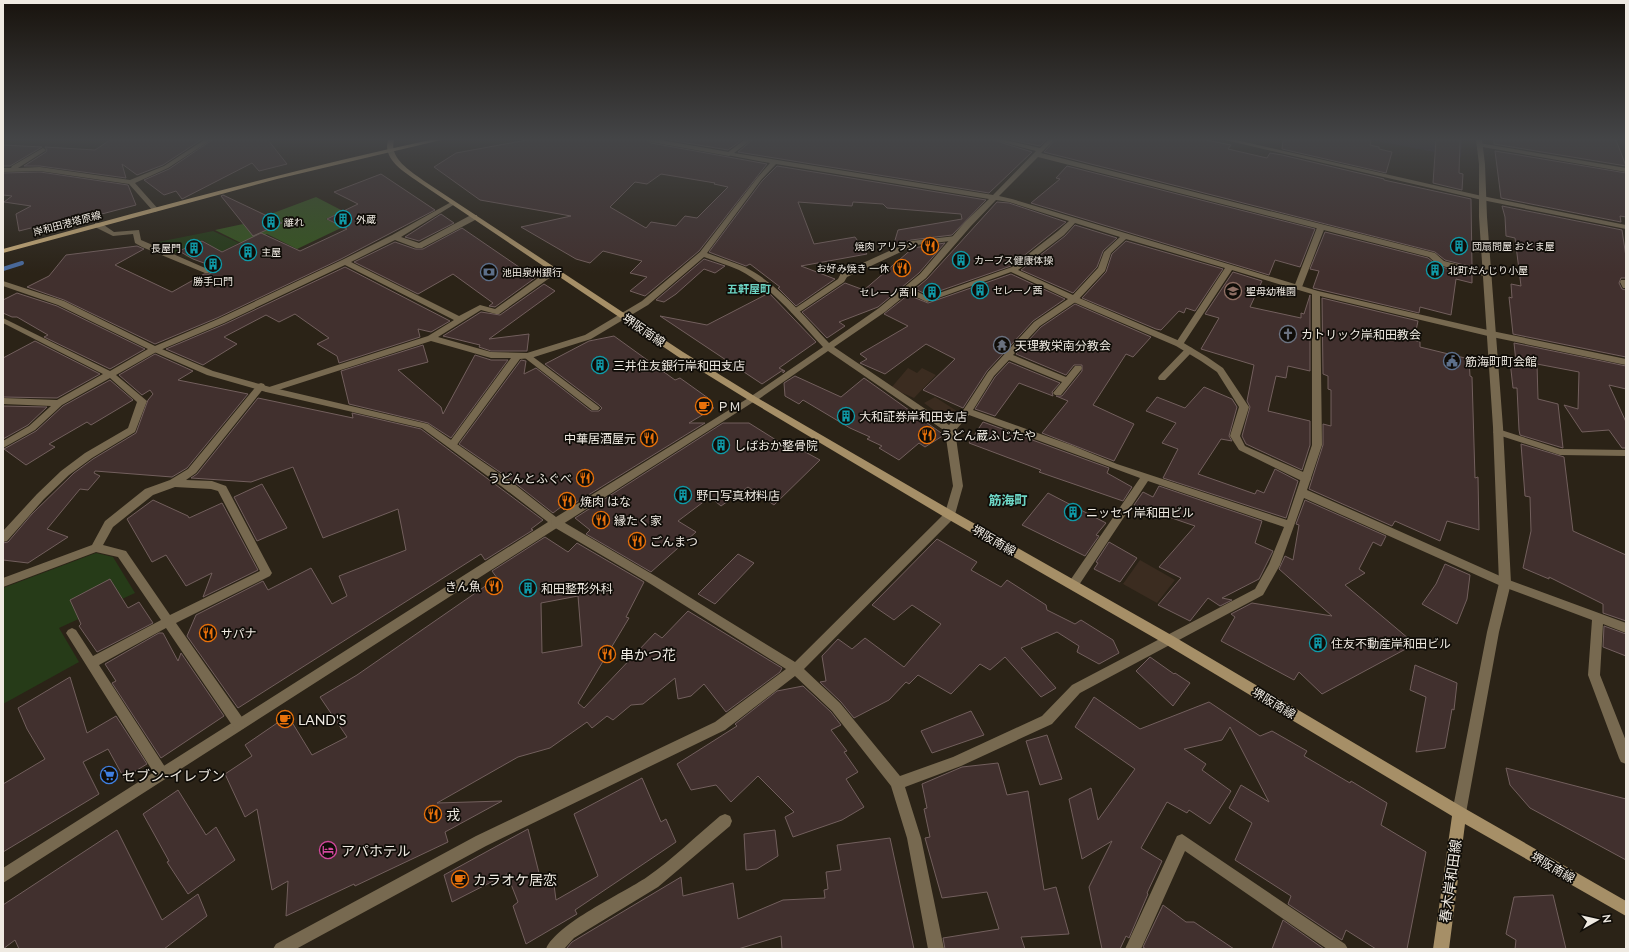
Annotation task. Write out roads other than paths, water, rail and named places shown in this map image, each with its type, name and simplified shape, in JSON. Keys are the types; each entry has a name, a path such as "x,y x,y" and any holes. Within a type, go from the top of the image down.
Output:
{"main road":[{"name":"岸和田港塔原線","path":"3,251 247,184"},
{"name":"堺阪南線","path":"428,184 624,317 753,399 1169,640 1459,813 1626,908"},
{"name":"春木岸和田線","path":"1441,949 1459,813"}],"street":[{"path":"133,184 155,210"},
{"path":"432,338 491,355 528,356 588,337 624,317 645,303 703,254 755,184"},
{"path":"920,184 995,196 1316,292 1492,334 1626,362"},
{"path":"3,876 239,724 753,399 882,310 923,276 1006,184"},
{"path":"1160,184 1432,255 1441,263 1488,275"},
{"path":"1423,184 1626,227"},
{"path":"1459,813 1493,632 1505,583 1498,432 1481,184"},
{"path":"3,445 32,428 59,403 155,349 221,321 345,262 394,237 453,203"},
{"path":"394,237 419,246 474,217"},
{"path":"1013,270 1061,233 1074,220"},
{"path":"98,225 113,234 136,232 138,241 145,245 208,271"},
{"path":"1298,287 1321,227"},
{"path":"950,430 967,411 991,374 1037,324 1074,299 1102,269 1108,252 1125,236"},
{"path":"795,311 841,280 844,275 914,243 956,238"},
{"path":"280,949 480,841 720,726 796,669 950,514 958,486 950,430 828,347 795,311 761,281 742,269 703,254"},
{"path":"345,262 460,320"},
{"path":"1179,344 1230,267"},
{"path":"907,289 927,300 1011,269 1074,299 1179,344 1220,370 1244,407 1235,436 1242,448 1306,478"},
{"path":"96,548 109,524 150,492 174,483 192,471 265,388 432,338 480,307 496,312 555,270"},
{"path":"1626,282 1624,282 1626,286"},
{"path":"4,284 61,303 155,349 210,373 265,388 425,426 452,444 556,523 653,580 796,669 836,707 897,783 914,838 936,949"},
{"path":"897,783 956,762 1047,720 1076,689 1259,592 1274,565 1290,525 1317,445 1316,292"},
{"path":"3,320 110,374 142,400 132,430 95,451 65,473 32,504 3,538"},
{"path":"1162,378 1189,350"},
{"path":"452,444 518,356"},
{"path":"528,356 595,408"},
{"path":"1008,356 1068,381"},
{"path":"1058,394 1078,368"},
{"path":"3,401 59,403"},
{"path":"967,411 1146,477 1290,525"},
{"path":"1498,432 1560,452 1626,453"},
{"path":"1073,585 1146,477"},
{"path":"91,663 169,621 266,573 222,489 212,485 174,483"},
{"path":"1301,492 1505,583 1626,628"},
{"path":"3,583 96,548 122,554 239,724"},
{"path":"1598,617 1594,675 1626,758"},
{"path":"72,633 162,774"},
{"path":"554,949 569,933 653,882 725,822"},
{"path":"1133,949 1182,841 1340,949"}],"waterway":[{"path":"3,269 22,263"}],"place":[{"name":"外蔵","path":"343,219"},
{"name":"離れ","path":"271,222"},
{"name":"焼肉 アリラン","path":"930,246"},
{"name":"団扇問屋 おとま屋","path":"1459,246"},
{"name":"長屋門","path":"194,248"},
{"name":"主屋","path":"248,252"},
{"name":"カーブス健康体操","path":"961,260"},
{"name":"勝手口門","path":"213,264"},
{"name":"お好み焼き 一休","path":"902,268"},
{"name":"北町だんじり小屋","path":"1435,270"},
{"name":"池田泉州銀行","path":"489,272"},
{"name":"セレーノ茜","path":"980,290"},
{"name":"聖母幼稚園","path":"1233,291"},
{"name":"セレーノ茜Ⅱ","path":"932,292"},
{"name":"カトリック岸和田教会","path":"1288,334"},
{"name":"天理教栄南分教会","path":"1002,345"},
{"name":"筋海町町会館","path":"1452,361"},
{"name":"三井住友銀行岸和田支店","path":"600,365"},
{"name":"ＰＭ","path":"704,406"},
{"name":"大和証券岸和田支店","path":"846,416"},
{"name":"うどん蔵ふじたや","path":"927,435"},
{"name":"中華居酒屋元","path":"649,438"},
{"name":"しばおか整骨院","path":"721,445"},
{"name":"うどんとふぐべ","path":"585,478"},
{"name":"野口写真材料店","path":"683,495"},
{"name":"焼肉 はな","path":"567,501"},
{"name":"ニッセイ岸和田ビル","path":"1073,512"},
{"name":"縁たく家","path":"601,520"},
{"name":"ごんまつ","path":"637,541"},
{"name":"きん魚","path":"494,586"},
{"name":"和田整形外科","path":"528,588"},
{"name":"サパナ","path":"208,633"},
{"name":"住友不動産岸和田ビル","path":"1318,643"},
{"name":"串かつ花","path":"607,654"},
{"name":"LAND'S","path":"285,719"},
{"name":"セブン-イレブン","path":"109,775"},
{"name":"戎","path":"433,814"},
{"name":"アパホテル","path":"328,850"},
{"name":"カラオケ居恋","path":"460,879"}],"district":[{"name":"五軒屋町","path":"749,288"},
{"name":"筋海町","path":"1008,500"}]}
